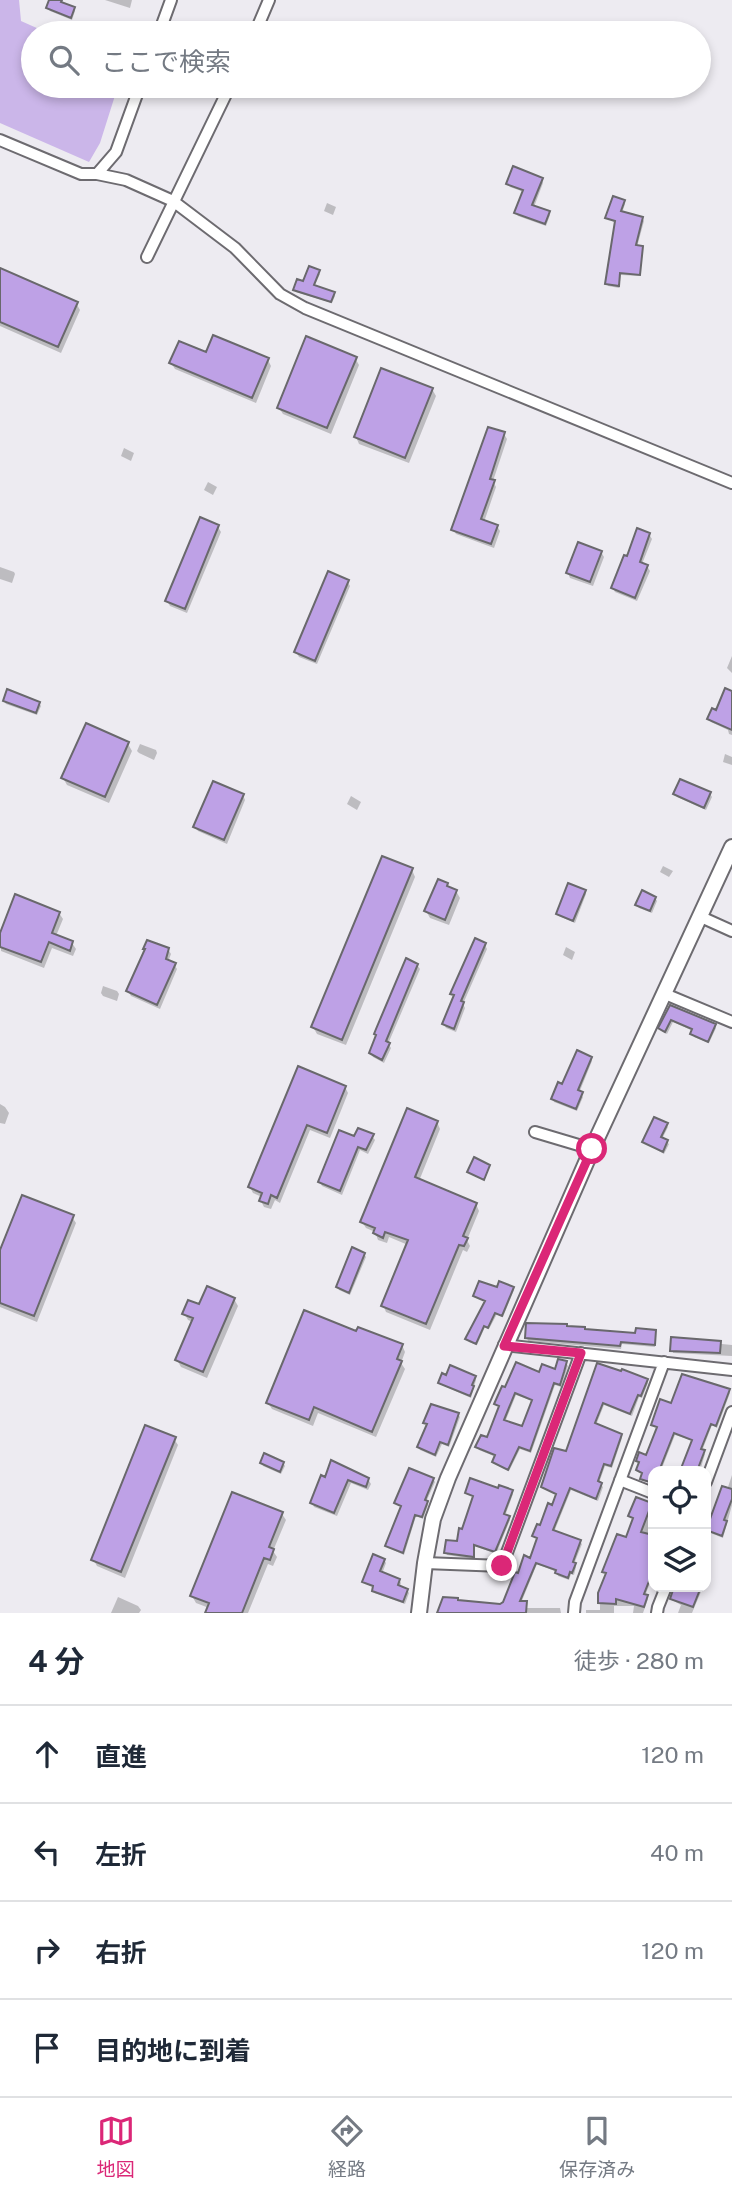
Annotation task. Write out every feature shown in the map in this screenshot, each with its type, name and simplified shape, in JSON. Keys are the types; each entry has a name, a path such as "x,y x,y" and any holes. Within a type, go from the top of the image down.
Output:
{"street":[{"path":"163,21 170,0"},
{"path":"260,21 269,0"},
{"path":"97,174 116,152 136,98"},
{"path":"147,257 224,98"},
{"path":"0,140 81,174 97,174 126,180 173,201 235,248 280,294 305,308 732,483"},
{"path":"419,1613 433,1519 448,1478 592,1149 732,847"},
{"path":"701,917 732,931"},
{"path":"665,994 732,1022"},
{"path":"535,1132 592,1149"},
{"path":"504,1346 732,1370"},
{"path":"425,1563 502,1566 581,1353"},
{"path":"574,1613 575,1602 664,1362"},
{"path":"711,1469 732,1412"},
{"path":"620,1480 648,1491"},
{"path":"657,1613 664,1592"}],"shaded area":[{"path":"0,0 19,0 21,98 114,98 100,143 89,162 0,123"}],"building":[{"path":"49,0 62,0 61,2 75,7 71,18 46,8"},
{"path":"513,166 543,178 532,205 550,211 545,224 514,213 523,190 506,184"},
{"path":"613,196 625,200 621,211 643,217 636,245 643,246 640,275 620,273 619,286 605,284 615,221 605,218"},
{"path":"309,266 320,270 314,285 335,292 331,302 293,290 297,279 303,281"},
{"path":"0,268 78,302 58,347 0,322"},
{"path":"213,335 269,358 252,398 169,363 179,341 206,352"},
{"path":"306,336 357,357 327,428 277,408"},
{"path":"381,368 433,388 405,458 354,437"},
{"path":"488,427 505,432 490,479 495,480 481,519 498,525 491,544 451,530"},
{"path":"200,517 219,525 185,609 165,601"},
{"path":"637,528 650,533 640,562 648,565 635,598 611,588"},
{"path":"578,542 602,551 590,582 566,573"},
{"path":"328,571 349,580 315,661 294,652"},
{"path":"725,688 732,691 732,730 707,719 712,708 716,710"},
{"path":"7,689 40,702 36,713 3,701"},
{"path":"86,723 129,742 105,797 61,778"},
{"path":"680,779 711,792 704,808 673,794"},
{"path":"213,781 244,794 224,840 193,827"},
{"path":"382,856 413,868 342,1040 311,1027"},
{"path":"438,879 457,890 445,920 424,911"},
{"path":"568,883 586,890 573,921 556,914"},
{"path":"642,890 656,897 650,911 635,905"},
{"path":"15,894 60,912 52,933 73,941 70,951 49,942 41,962 0,947 0,933"},
{"path":"475,938 486,943 461,1001 464,1002 454,1029 442,1024 454,995 450,994"},
{"path":"147,940 169,948 166,959 176,963 157,1005 126,991"},
{"path":"406,958 418,964 386,1041 390,1043 382,1060 369,1053 376,1035 374,1034"},
{"path":"670,1005 716,1024 708,1042 690,1034 692,1029 671,1020 665,1032 658,1028"},
{"path":"577,1050 592,1057 578,1090 583,1092 576,1109 551,1099 558,1082 562,1084"},
{"path":"298,1066 346,1086 327,1133 307,1125 277,1198 271,1195 268,1204 259,1201 262,1193 248,1187"},
{"path":"407,1108 438,1121 415,1177 477,1203 463,1236 468,1238 464,1246 459,1245 426,1324 381,1306 408,1240 385,1232 383,1238 373,1233 375,1228 360,1222"},
{"path":"654,1117 668,1123 661,1137 668,1140 663,1152 642,1142"},
{"path":"358,1128 374,1134 366,1150 358,1147 340,1191 318,1182 339,1130 354,1136"},
{"path":"474,1157 490,1165 484,1180 467,1172"},
{"path":"22,1195 74,1215 34,1316 0,1303 0,1250"},
{"path":"352,1247 365,1253 349,1293 336,1287"},
{"path":"479,1281 497,1287 499,1281 514,1287 502,1316 495,1313 488,1328 484,1326 476,1344 465,1339 485,1301 473,1296"},
{"path":"207,1286 235,1298 203,1372 175,1360 193,1318 182,1314 188,1300 199,1304"},
{"path":"304,1310 356,1331 358,1327 403,1344 397,1359 402,1361 372,1432 314,1407 309,1420 266,1403"},
{"path":"526,1323 567,1324 585,1329 635,1333 636,1328 656,1330 655,1345 621,1342 620,1346 525,1338"},
{"path":"671,1337 721,1341 720,1353 670,1351"},
{"path":"558,1359 567,1361 560,1385 554,1383 530,1451 519,1447 508,1470 492,1462 495,1455 475,1447 481,1435 487,1437 499,1406 494,1404 516,1362 539,1372 542,1364 555,1369","holes":["515,1393 532,1400 522,1426 504,1420"]},
{"path":"597,1363 648,1379 630,1414 603,1403 595,1423 622,1434 611,1466 604,1464 598,1481 602,1483 596,1499 570,1488 553,1530 581,1540 572,1573 570,1572 568,1578 555,1573 556,1570 536,1563 520,1601 527,1601 526,1613 437,1613 443,1597 500,1604 503,1602 524,1555 530,1558 537,1538 532,1536 537,1524 540,1525 548,1503 552,1505 556,1494 541,1487 554,1448 566,1451"},
{"path":"450,1365 476,1376 470,1396 438,1383 442,1373 446,1375"},
{"path":"682,1374 730,1389 716,1426 711,1424 701,1449 705,1450 699,1466 682,1466 692,1440 674,1433 661,1466 648,1466 648,1481 640,1479 642,1473 636,1470 639,1462 636,1461 639,1452 646,1455 657,1427 651,1425 660,1399 671,1403"},
{"path":"431,1404 459,1413 448,1445 440,1442 435,1455 417,1447 427,1424 423,1423"},
{"path":"145,1425 176,1437 121,1572 91,1560"},
{"path":"264,1453 284,1462 280,1472 260,1463"},
{"path":"331,1460 369,1478 366,1487 348,1480 334,1513 310,1503 321,1475 325,1477"},
{"path":"409,1468 434,1478 425,1500 428,1501 422,1517 415,1515 403,1553 385,1546 401,1506 394,1503"},
{"path":"470,1478 498,1488 499,1485 513,1490 504,1514 510,1516 495,1552 474,1545 474,1557 444,1553 446,1540 457,1541 459,1528 462,1529 473,1496 465,1493"},
{"path":"722,1486 732,1489 722,1536 711,1532 711,1516"},
{"path":"232,1492 283,1512 269,1547 274,1549 270,1560 264,1558 242,1613 205,1613 209,1603 190,1596"},
{"path":"636,1497 648,1502 648,1514 641,1532 648,1534 648,1584 644,1594 648,1595 644,1607 616,1599 616,1604 598,1603 598,1593 606,1573 602,1572 617,1534 626,1537 633,1518 628,1516"},
{"path":"373,1554 385,1559 380,1571 400,1579 398,1585 408,1589 403,1602 372,1591 373,1586 362,1582"},
{"path":"672,1592 699,1592 693,1607 670,1599"}],"route":[{"path":"502,1566 581,1353 504,1346 592,1149"}]}
